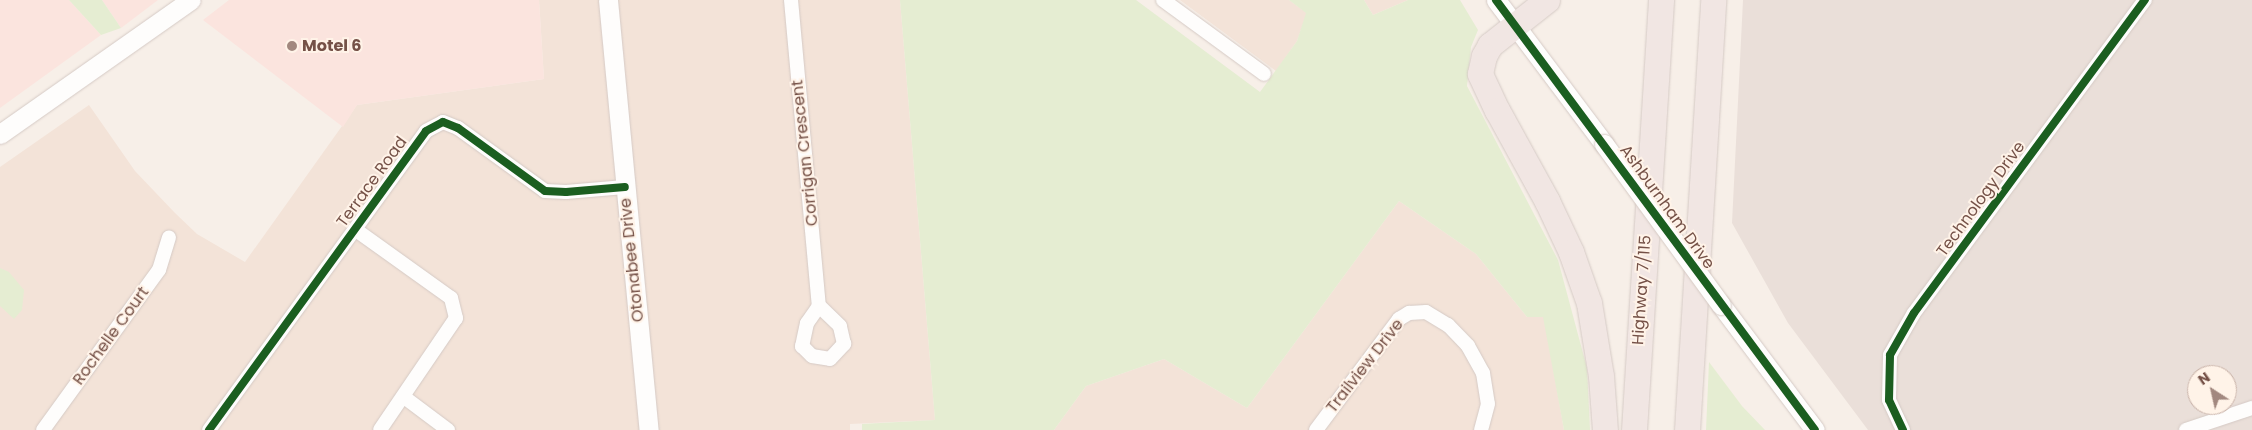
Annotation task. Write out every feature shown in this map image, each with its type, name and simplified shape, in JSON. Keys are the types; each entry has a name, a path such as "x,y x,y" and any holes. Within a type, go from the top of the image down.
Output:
{"highway":[{"path":"1547,0 1490,45 1484,56 1480,74 1497,110 1547,201 1571,252 1589,303 1601,376 1605,430"},
{"name":"Highway 7/115","path":"1634,430 1661,0"},
{"path":"1687,430 1713,0"}],"main road":[{"path":"0,134 191,0"},
{"name":"Otonabee Drive","path":"608,0 649,430"},
{"name":"Ashburnham Drive","path":"1496,0 1815,430"}],"street":[{"name":"Corrigan Crescent","path":"791,0 819,306"},
{"path":"1163,0 1264,74"},
{"name":"Technology Drive","path":"1903,430 1889,400 1890,355 1914,313 2145,0"},
{"name":"Terrace Road","path":"209,430 426,131 443,122 458,128 545,191 566,192 625,187"},
{"path":"356,230 451,298 456,318 380,430"},
{"name":"Rochelle Court","path":"43,430 159,270 168,237"},
{"name":"Trailview Drive","path":"1316,430 1399,319 1409,313 1426,312 1448,325 1468,346 1483,372 1488,404 1481,430"},
{"path":"404,397 448,430"},
{"path":"2186,430 2252,408"}],"shaded area":[{"path":"0,0 69,0 101,35 0,108"},
{"path":"102,0 158,0 121,28"},
{"path":"229,0 539,0 544,79 357,105 343,127 203,20"},
{"path":"539,0 900,0 935,420 850,424 850,430 0,430 0,167 89,105 135,171 175,213 197,234 245,262 357,105 544,79"},
{"path":"1180,0 1289,0 1307,13 1297,41 1276,71"},
{"path":"1364,0 1408,0 1373,15"},
{"path":"1743,0 2252,0 2252,430 1868,430 1788,323 1732,223"},
{"path":"1399,201 1476,254 1527,317 1544,316 1564,430 1054,430 1086,386 1164,359 1247,408"}],"green space":[{"path":"69,0 102,0 121,28 101,35"},
{"path":"900,0 1136,0 1260,92 1297,41 1306,13 1289,0 1364,0 1373,15 1408,0 1460,0 1478,30 1471,47 1467,86 1558,260 1587,368 1590,430 1564,430 1543,317 1527,317 1476,254 1399,201 1247,408 1164,359 1086,386 1054,430 862,430 862,424 935,420"},
{"path":"0,268 9,272 24,290 22,310 14,319 0,306"},
{"path":"1709,362 1742,406 1765,430 1706,430"}],"cycle path":[{"path":"1496,0 1815,430"},
{"path":"1903,430 1889,400 1890,355 1914,313 2145,0"},
{"path":"209,430 426,131 443,122 458,128 545,191 566,192 625,187"}],"place":[{"name":"Motel 6","path":"292,46"}]}
